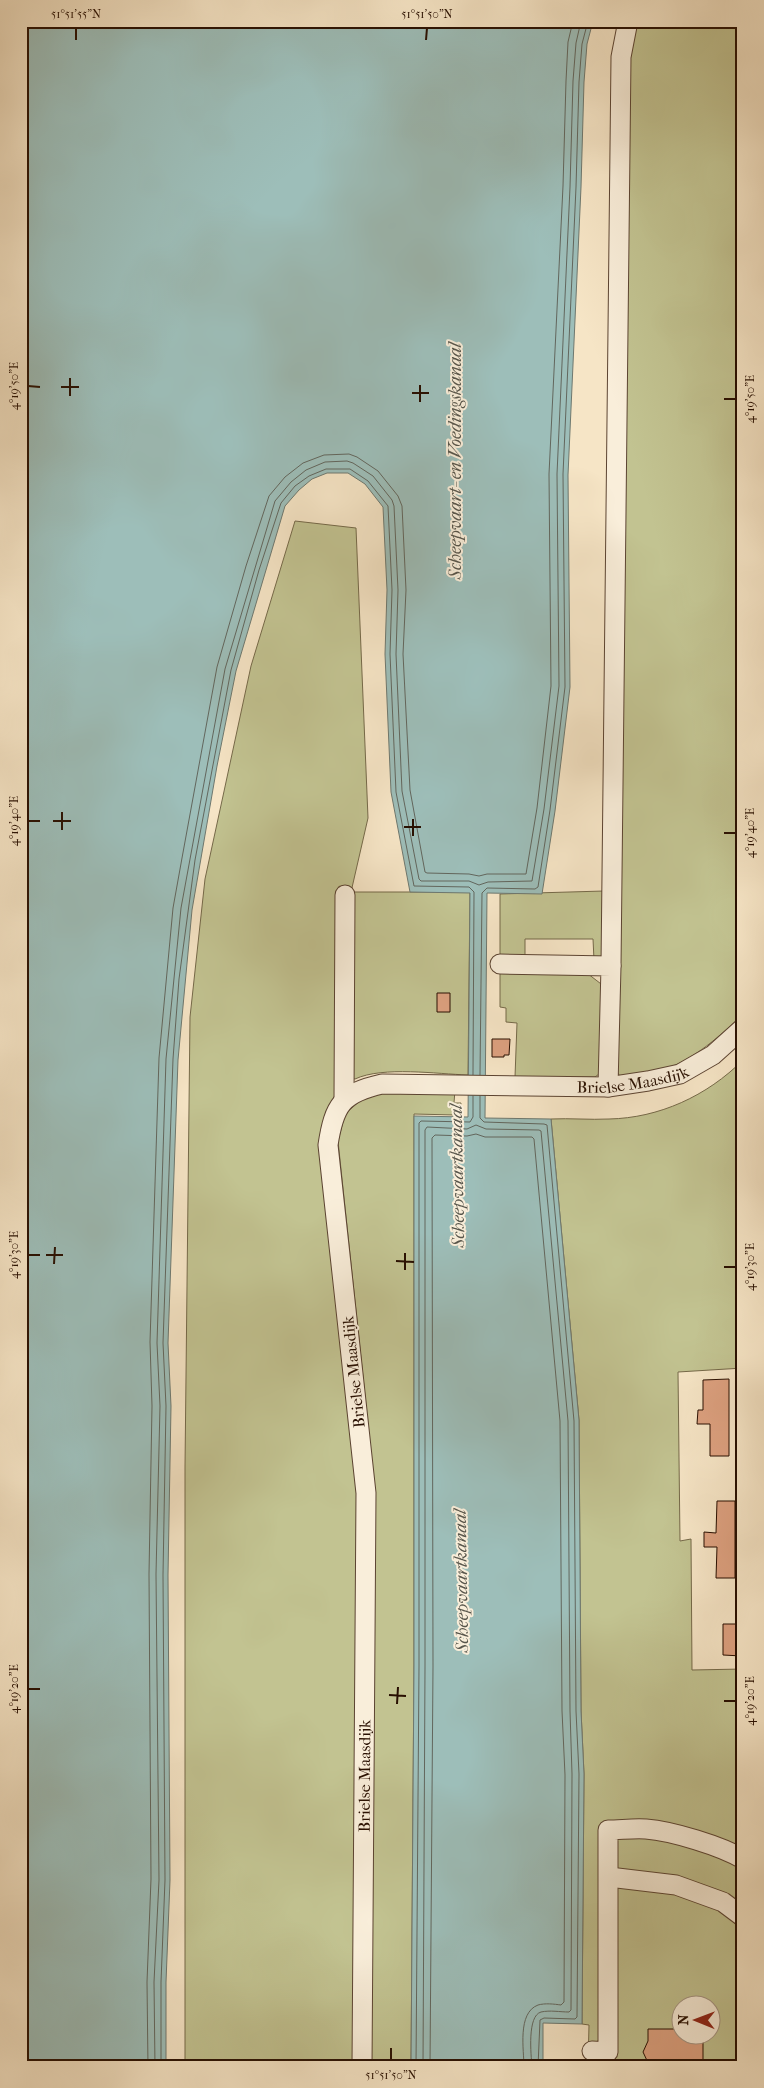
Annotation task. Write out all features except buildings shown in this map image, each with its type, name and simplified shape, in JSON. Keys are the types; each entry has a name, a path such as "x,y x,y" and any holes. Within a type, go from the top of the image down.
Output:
{"street":[{"path":"608,1087 621,57 628,21"},
{"path":"344,1100 345,895"},
{"path":"500,964 611,966"},
{"name":"Brielse Maasdijk","path":"362,2067 366,1493 328,1144 332,1120 344,1100 362,1089 382,1084 608,1087 648,1082 680,1074 713,1055 743,1028"},
{"path":"592,2052 608,2052 608,1830 647,1829 684,1838 735,1854 743,1859"},
{"path":"609,1877 676,1885 724,1902 743,1917"}],"green space":[{"path":"631,21 743,21 743,1014 712,1042 678,1064 652,1073 621,1078 616,1070 623,80"},
{"path":"295,521 356,528 368,818 351,892 470,892 468,1075 395,1072 367,1075 355,1079 347,1077 350,892 339,886 338,1099 327,1118 357,1439 355,2067 185,2067 185,1467 190,1017 205,879 251,666"},
{"path":"604,891 605,960 594,960 593,939 525,939 525,960 500,959 500,894"},
{"path":"500,969 583,970 605,987 603,1071 595,1077 515,1077 517,1023 506,1022 506,1008 500,1007"},
{"path":"743,1060 743,1368 678,1372 680,1541 691,1539 692,1670 743,1669 743,2067 588,2067 589,2025 582,2024 584,1774 581,1711 579,1420 551,1119 628,1118 681,1103 714,1084"},
{"path":"455,1090 454,1103 461,1103 460,1112 455,1115 414,1114 414,1666 411,2067 369,2067 373,1490 338,1141 345,1114 369,1093"}],"water":[{"path":"21,21 593,21 587,44 584,82 568,475 570,687 555,811 542,894 487,893 485,1118 551,1119 579,1420 581,1711 584,1774 582,2024 543,2023 543,2067 411,2067 414,1666 414,1116 468,1117 470,893 410,892 391,792 385,654 387,590 383,507 365,484 348,473 327,473 312,479 285,506 236,671 192,910 178,1060 168,1343 171,1406 168,1575 170,1880 166,1982 166,2067 21,2067"}],"water label":[{"name":"Scheepvaart- en Voedingskanaal","path":"455,461"},
{"name":"Scheepvaartkanaal","path":"457,1176"},
{"name":"Scheepvaartkanaal","path":"461,1581"}]}
